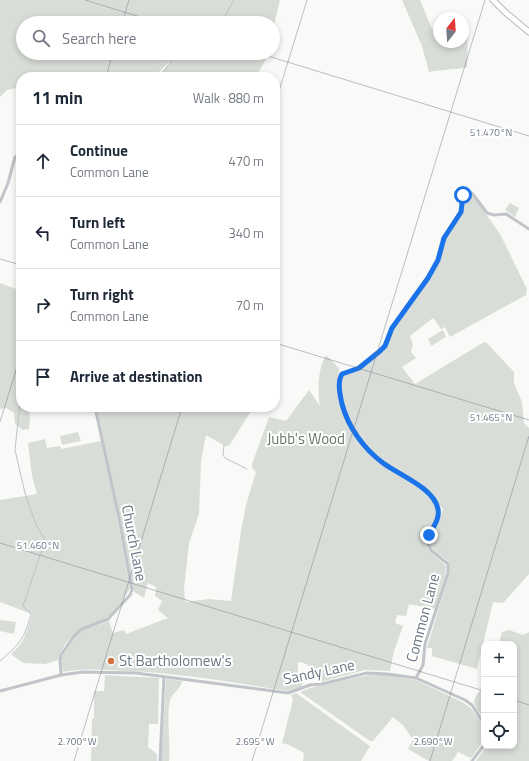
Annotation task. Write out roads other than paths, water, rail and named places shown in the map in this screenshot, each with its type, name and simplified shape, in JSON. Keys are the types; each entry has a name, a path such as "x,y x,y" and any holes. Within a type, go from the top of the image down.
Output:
{"main road":[{"path":"494,0 505,12 529,32"}],"street":[{"path":"0,202 8,183 16,156"},
{"name":"Common Lane","path":"416,678 423,665 425,644 448,573 448,564 431,550 427,542 438,518 437,504 428,493 397,471 384,464 356,436 344,412 340,389 340,377 342,374 359,368 385,346 392,328 428,278 436,264 444,238 461,212 463,195 465,191 472,193 487,214 506,214 529,229"},
{"name":"Church Lane","path":"61,675 61,655 74,636 82,629 108,619 130,595 132,590 96,412"},
{"name":"Sandy Lane","path":"0,691 61,675 83,672 104,672 164,677 288,693 310,685 367,673 388,674 416,678 465,700 472,705 481,719"},
{"path":"160,761 164,677"},
{"path":"472,761 481,749"}],"waterway":[{"path":"225,16 234,0"},
{"path":"169,64 172,60"},
{"path":"163,72 168,66"},
{"path":"0,661 17,645 24,635 31,614 23,606 44,547 44,538 36,525 25,493 15,450 19,412"},
{"path":"224,445 223,455 225,458 247,469"}],"place":[{"name":"St Bartholomew's","path":"111,661"}],"park label":[{"name":"Jubb's Wood","path":"306,439"}]}
